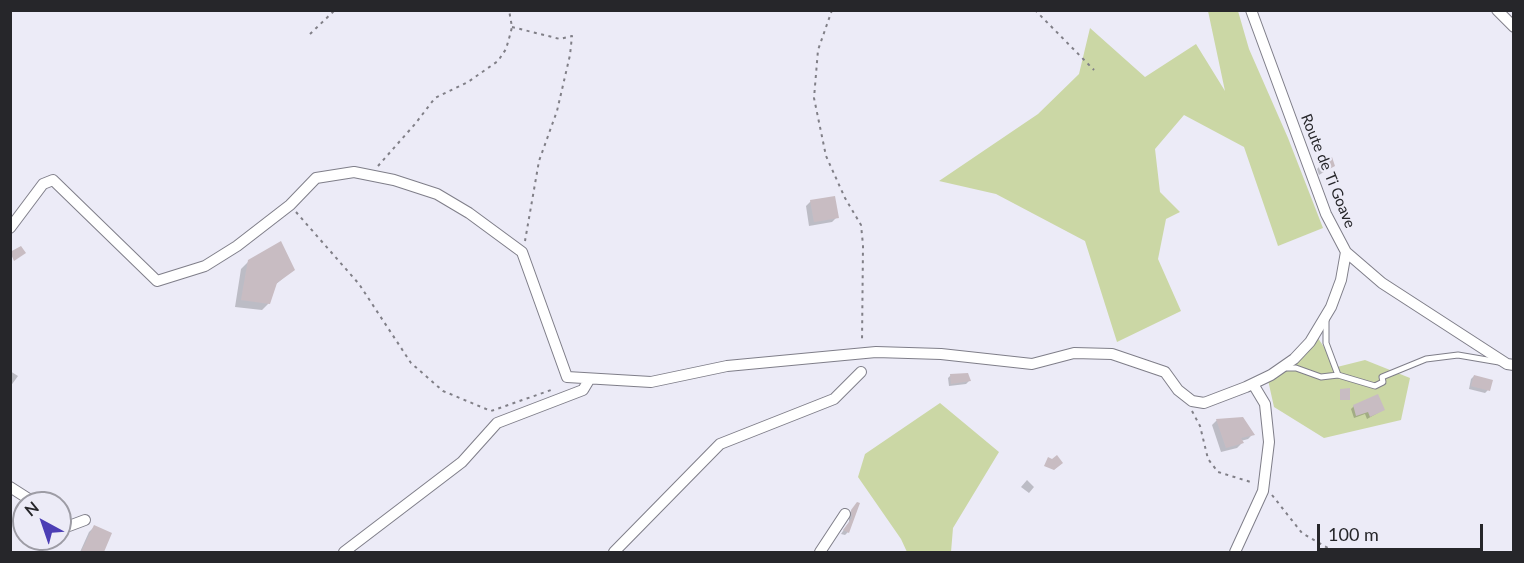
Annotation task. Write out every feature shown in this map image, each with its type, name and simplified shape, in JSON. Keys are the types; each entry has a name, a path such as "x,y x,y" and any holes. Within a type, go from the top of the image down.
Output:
{"street":[{"name":"Route de Ti Goave","path":"1251,10 1326,214 1346,252 1382,284 1510,364"},
{"path":"1497,10 1514,27"},
{"path":"10,228 43,184 53,180 157,281 205,266 237,246 290,205 316,178 354,172 394,180 436,194 485,224 522,252 567,378 651,382 727,366 876,352 941,354 1032,364 1074,353 1112,354 1165,372 1178,390 1192,400 1204,403 1253,384 1294,359 1310,342 1331,307 1341,280 1346,252"},
{"path":"614,552 720,444 834,399 861,372"},
{"path":"344,552 462,462 497,423 583,390 589,380"},
{"path":"1235,552 1263,491 1269,442 1265,404 1253,384"},
{"path":"820,552 845,514"},
{"path":"72,525 85,520"}],"lane":[{"path":"1325,317 1326,343 1338,375"},
{"path":"1253,384 1289,366 1321,377 1338,375 1375,386 1383,382 1382,377 1426,359 1458,355 1510,364"}],"path":[{"path":"310,34 335,10"},
{"path":"370,175 435,98 468,82 498,62 506,49 512,27 509,10"},
{"path":"832,10 818,50 814,98 826,156 845,198 861,225 863,244 862,354"},
{"path":"1035,10 1094,70"},
{"path":"512,27 560,39 572,36 559,103 539,161 522,252"},
{"path":"290,205 359,284 411,363 443,391 491,411 554,389 558,400"},
{"path":"1191,410 1200,426 1208,459 1218,472 1250,483 1258,483 1263,491 1272,495 1302,533 1335,552"}],"green space":[{"path":"1208,11 1238,11 1249,49 1288,138 1323,228 1278,246 1244,147 1184,115 1155,149 1160,192 1180,212 1166,219 1158,259 1181,311 1117,342 1085,241 996,194 939,181 1038,114 1079,74 1090,28 1145,77 1196,44 1225,91"},
{"path":"1318,338 1337,367 1365,360 1410,378 1401,420 1324,438 1274,407 1268,380"},
{"path":"940,403 999,452 953,528 951,552 907,552 901,539 858,477 865,454"}],"building":[{"path":"1332,157 1335,166 1322,173 1319,165"},
{"path":"835,196 839,218 814,222 810,200"},
{"path":"281,241 295,270 277,283 270,304 241,300 248,260"},
{"path":"21,246 26,253 14,261 10,252"},
{"path":"968,373 971,381 951,384 950,374"},
{"path":"1474,375 1493,380 1490,391 1471,386"},
{"path":"1350,388 1350,400 1340,400 1340,389"},
{"path":"1378,394 1385,410 1370,417 1368,412 1356,416 1353,405"},
{"path":"1243,417 1255,435 1241,438 1244,443 1226,448 1216,419"},
{"path":"1057,455 1063,463 1054,470 1044,466 1048,457 1052,459"},
{"path":"857,502 860,503 849,533 843,530 852,518 851,510"},
{"path":"94,525 112,533 104,552 81,552"}]}
